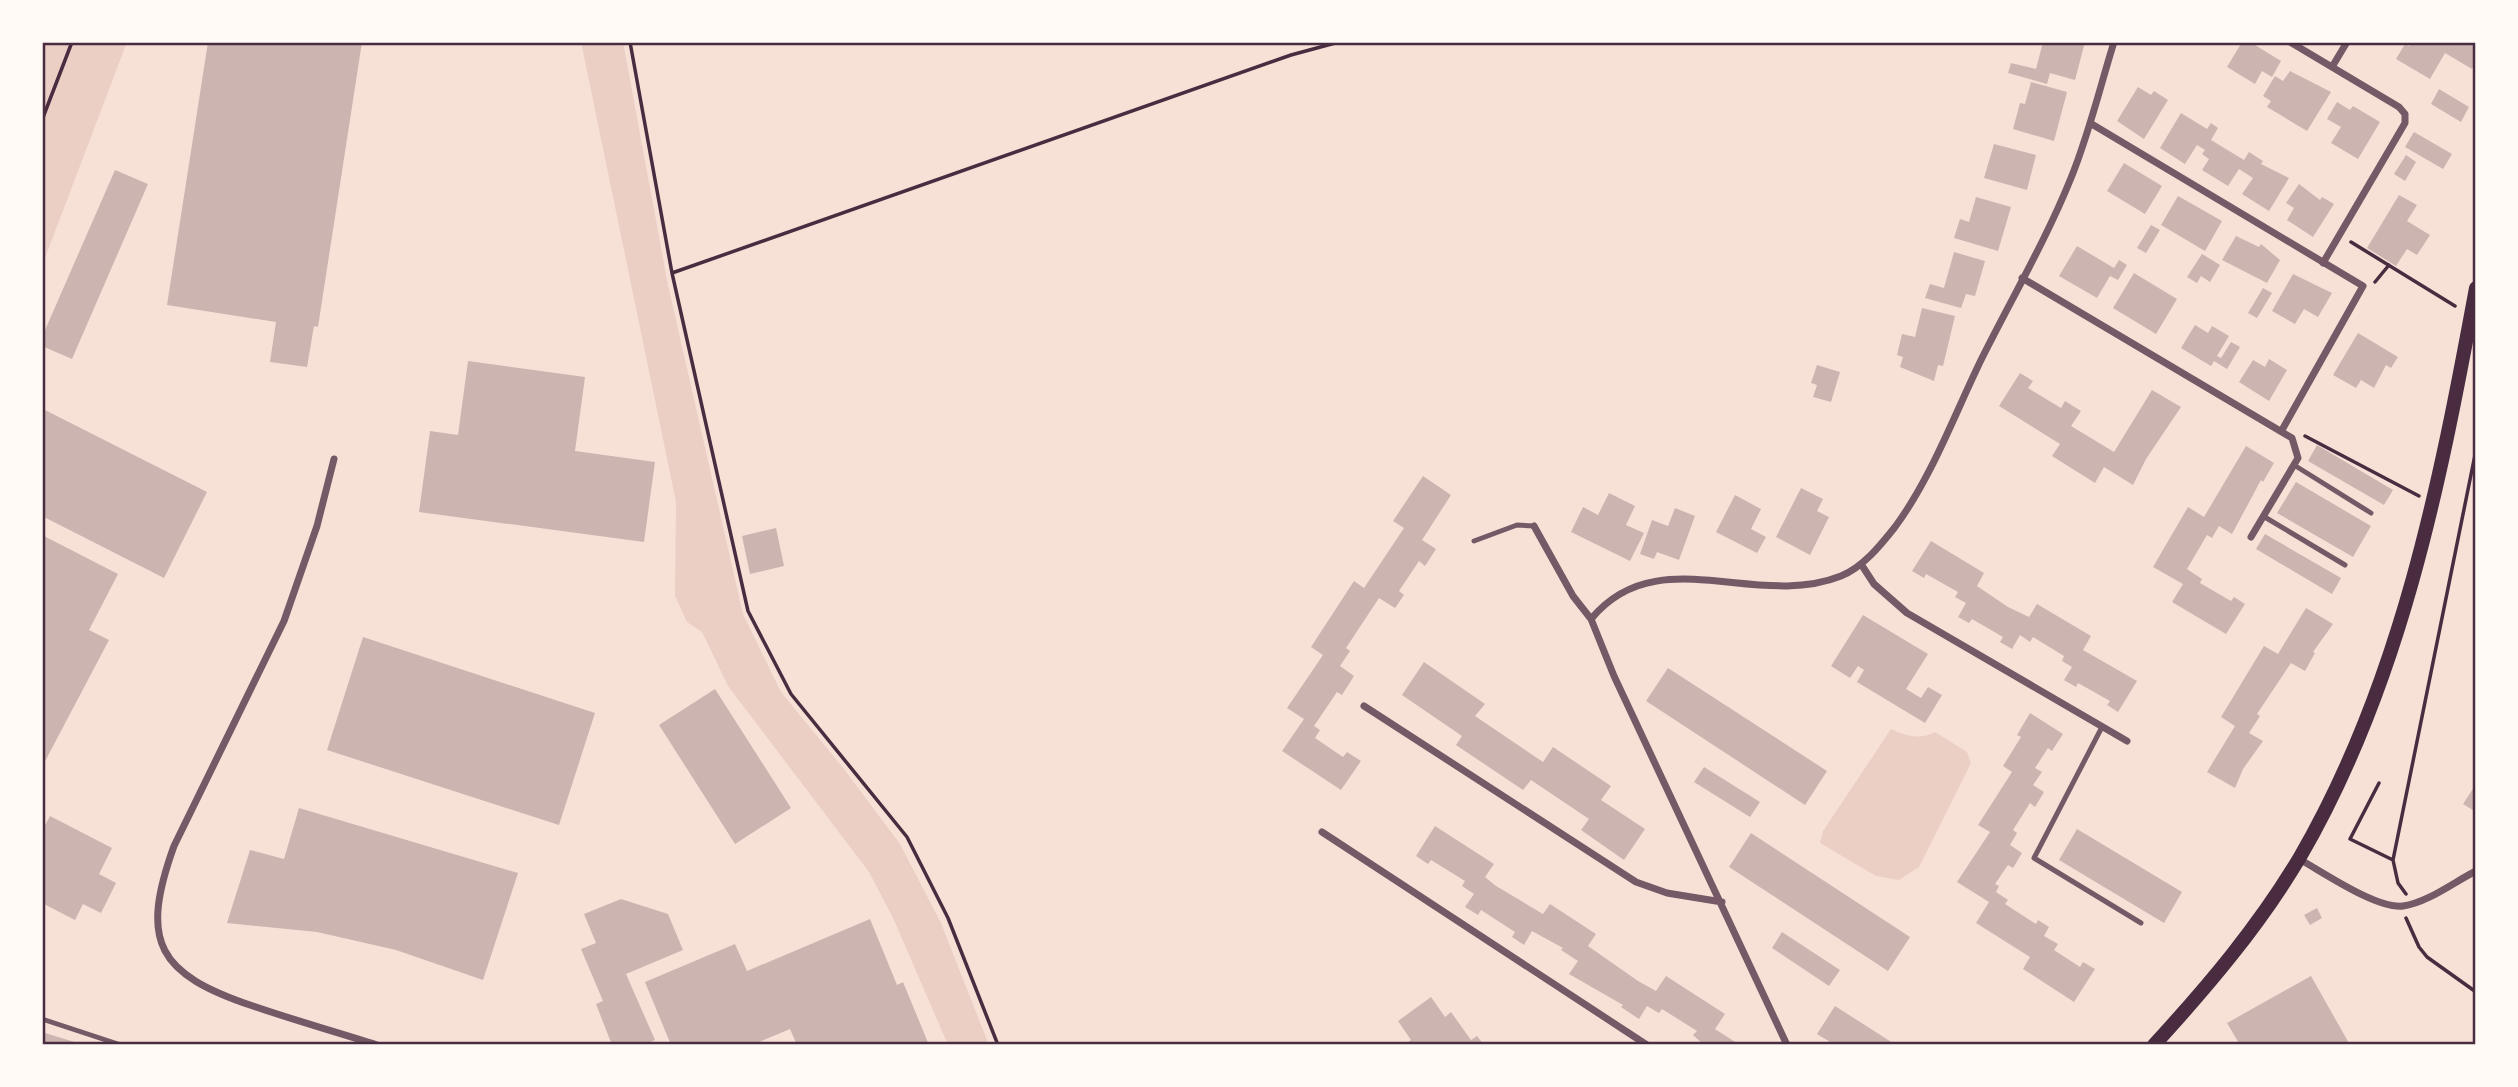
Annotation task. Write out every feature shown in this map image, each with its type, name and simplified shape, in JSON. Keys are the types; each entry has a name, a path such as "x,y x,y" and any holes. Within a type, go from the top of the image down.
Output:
{"main road":[{"path":"2154,1045 2219,974 2299,859 2340,781 2396,636 2432,502 2476,288"}],"street":[{"path":"1591,619 1611,598 1628,587 1656,579 1684,578 1745,585 1787,585 1841,576 1861,564 1897,524 1921,482 2072,177 2114,42"},
{"path":"2290,42 2399,107 2404,114 2405,123 2323,263"},
{"path":"2332,67 2347,42"},
{"path":"2090,123 2363,286 2282,430"},
{"path":"2022,278 2292,438 2298,458 2251,537"},
{"path":"334,459 317,526 284,621 174,846 162,880 157,910 160,936 169,958 189,979 215,993 377,1045"},
{"path":"1534,526 1573,596 1591,619 1614,676 1787,1045"},
{"path":"1861,564 1874,584 1907,613 2127,741"},
{"path":"1364,706 1636,882 1667,893 1722,902"},
{"path":"1322,832 1647,1045"},
{"path":"2299,859 2369,897 2401,907 2413,904 2476,871"}],"lane":[{"path":"2294,465 2371,513"},
{"path":"2263,516 2345,565"},
{"path":"1474,541 1517,525 1534,526"},
{"path":"2102,727 2034,859 2141,923"},
{"path":"42,1019 121,1045"}],"path":[{"path":"42,120 72,42"},
{"path":"630,42 671,273 748,611 791,694 907,837 948,918 998,1045"},
{"path":"671,273 1291,55 1339,42"},
{"path":"2340,236 2471,315"},
{"path":"2363,286 2377,282 2389,265"},
{"path":"2292,438 2303,436 2315,439 2432,502"},
{"path":"2413,904 2398,883 2393,860 2476,450"},
{"path":"2379,783 2350,839 2393,860"},
{"path":"2401,907 2419,947 2427,957 2476,992"}],"shaded area":[{"path":"42,42 127,42 42,266"},
{"path":"581,42 623,42 668,285 743,614 781,692 844,769 900,844 941,923 989,1045 948,1045 894,920 869,872 728,686 702,632 687,622 675,596 676,502"},
{"path":"1891,729 1913,736 1935,732 1967,752 1971,763 1919,867 1899,880 1876,876 1820,843 1823,831"}],"building":[{"path":"208,42 362,42 318,327 314,326 307,367 270,362 276,322 167,305"},
{"path":"2043,42 2085,42 2075,80 2050,73 2047,84 2008,73 2011,63 2036,69"},
{"path":"2242,42 2250,42 2281,61 2272,77 2262,71 2255,84 2227,67"},
{"path":"2412,42 2471,42 2476,45 2476,63 2472,69 2445,53 2430,79 2396,59 2405,44 2409,46"},
{"path":"2290,71 2331,92 2307,131 2267,107 2271,101 2263,96 2275,76 2283,81"},
{"path":"2031,82 2067,92 2054,141 2013,129 2020,103 2025,104"},
{"path":"2138,87 2151,95 2154,91 2168,100 2144,139 2117,121"},
{"path":"2439,89 2469,107 2461,122 2431,104"},
{"path":"2337,102 2350,110 2353,106 2380,122 2358,159 2331,143 2341,127 2327,119"},
{"path":"2181,113 2207,129 2211,123 2218,128 2211,140 2244,160 2249,152 2263,161 2261,164 2289,178 2269,211 2242,194 2253,178 2239,169 2228,186 2202,170 2209,159 2202,154 2205,150 2197,145 2185,164 2160,148"},
{"path":"2414,132 2452,154 2443,169 2405,147"},
{"path":"1994,144 2036,155 2027,190 1984,178"},
{"path":"2406,155 2416,162 2405,181 2394,174"},
{"path":"2124,163 2162,186 2145,214 2107,191"},
{"path":"115,170 148,184 72,359 42,346 42,337"},
{"path":"2299,184 2320,200 2322,197 2334,204 2313,237 2287,220 2294,208 2286,203"},
{"path":"2399,195 2417,205 2407,221 2430,235 2417,255 2407,249 2396,266 2367,248"},
{"path":"2178,196 2222,221 2205,251 2161,225"},
{"path":"1976,197 2011,207 1998,251 1954,238 1960,219 1969,222"},
{"path":"2151,225 2160,230 2146,253 2137,248"},
{"path":"2236,236 2259,247 2261,244 2280,260 2267,283 2222,260"},
{"path":"2077,246 2114,268 2119,260 2127,265 2118,280 2110,276 2097,298 2059,276"},
{"path":"1954,252 1985,261 1975,296 1966,294 1961,308 1925,298 1930,284 1944,288"},
{"path":"2202,254 2220,265 2210,282 2201,276 2197,283 2187,277"},
{"path":"2134,273 2177,299 2156,334 2113,308"},
{"path":"2293,274 2332,293 2318,317 2304,309 2295,324 2272,311"},
{"path":"2263,288 2272,293 2257,318 2248,313"},
{"path":"1922,308 1955,316 1943,366 1938,365 1934,381 1900,367 1903,357 1897,355 1902,334 1915,337"},
{"path":"2195,325 2208,333 2212,326 2229,336 2217,356 2221,358 2231,342 2240,347 2227,369 2214,361 2211,366 2181,348"},
{"path":"2358,333 2398,357 2391,368 2386,365 2374,388 2361,380 2356,388 2333,375"},
{"path":"2269,359 2287,370 2269,401 2239,382 2253,360 2265,367"},
{"path":"468,361 585,377 575,451 655,462 644,542 419,512 430,431 458,435"},
{"path":"1817,365 1840,372 1831,402 1813,397 1817,385 1811,383"},
{"path":"2020,373 2033,381 2028,388 2061,408 2065,401 2081,411 2071,426 2114,452 2152,390 2181,407 2146,459 2133,485 2104,467 2095,483 2052,456 2060,444 1999,406"},
{"path":"43,409 207,492 164,578 42,516"},
{"path":"2317,445 2393,490 2384,505 2308,461"},
{"path":"2246,446 2274,463 2263,482 2261,480 2232,534 2219,526 2212,538 2207,535 2187,569 2202,579 2200,583 2231,601 2234,597 2245,604 2226,634 2172,602 2183,584 2153,567 2188,507 2204,517"},
{"path":"1423,476 1451,495 1422,540 1436,549 1425,566 1419,561 1399,591 1404,595 1395,608 1379,598 1346,648 1350,651 1340,666 1354,676 1342,695 1337,692 1314,726 1320,730 1315,738 1343,757 1347,752 1361,761 1341,790 1282,751 1304,719 1287,708 1323,655 1311,647 1354,581 1364,588 1404,528 1393,521"},
{"path":"2296,482 2371,526 2353,557 2277,513"},
{"path":"1801,488 1823,499 1817,511 1829,517 1810,555 1776,537"},
{"path":"1609,493 1635,506 1626,525 1644,533 1630,561 1571,532 1583,507 1598,515"},
{"path":"1735,495 1761,509 1751,529 1766,537 1757,553 1716,532"},
{"path":"1675,508 1695,516 1679,560 1657,552 1654,559 1640,554 1652,520 1668,526"},
{"path":"776,528 784,566 750,574 742,536"},
{"path":"2265,534 2341,578 2332,594 2256,549"},
{"path":"42,535 118,574 89,630 109,640 42,767"},
{"path":"1931,541 1984,573 1977,586 2008,607 2029,617 2037,604 2091,636 2083,650 2137,681 2118,712 2107,705 2110,701 2078,683 2076,687 2064,680 2072,667 2062,661 2064,656 2033,637 2030,642 2020,635 2012,649 2000,642 2003,637 1972,619 1969,623 1958,617 1966,603 1955,597 1958,592 1926,574 1924,578 1912,571"},
{"path":"2306,608 2333,624 2313,652 2315,653 2305,671 2291,663 2257,714 2260,716 2249,733 2263,741 2243,769 2235,788 2207,772 2235,726 2221,717 2264,646 2278,654"},
{"path":"1863,615 1928,654 1906,689 1921,698 1928,687 1942,695 1925,723 1857,682 1864,670 1858,666 1850,678 1831,666"},
{"path":"363,637 595,713 559,825 327,750"},
{"path":"1424,662 1485,704 1475,716 1543,762 1553,747 1611,786 1601,800 1645,829 1624,860 1581,830 1589,819 1531,780 1523,790 1456,745 1462,736 1402,695"},
{"path":"1668,668 1827,771 1805,805 1646,701"},
{"path":"715,689 791,808 735,844 659,725"},
{"path":"2030,713 2063,734 2052,751 2048,748 2035,768 2042,772 2033,785 2044,792 2035,807 2030,803 2013,830 2017,833 2010,845 2022,853 2013,868 2008,865 1995,884 1999,886 1996,892 2008,900 2005,904 2036,924 2038,920 2049,927 2044,936 2058,944 2054,950 2080,967 2083,962 2095,969 2074,1002 2023,969 2030,957 1976,923 1989,902 1957,882 1990,832 1978,825 2012,772 2003,766 2021,737 2017,735"},
{"path":"1704,767 1760,802 1750,817 1694,782"},
{"path":"2476,784 2476,812 2463,804"},
{"path":"299,808 518,873 483,980 396,950 317,932 227,923 250,850 284,859"},
{"path":"50,816 112,848 99,874 116,883 101,913 83,904 75,920 42,903 42,831"},
{"path":"1435,826 1494,864 1485,877 1496,886 1543,914 1550,904 1596,934 1588,946 1638,981 1656,991 1666,976 1725,1014 1715,1029 1740,1045 1704,1045 1693,1035 1697,1031 1662,1009 1659,1013 1647,1006 1639,1019 1621,1007 1623,1005 1569,974 1578,961 1561,950 1563,948 1532,931 1524,945 1512,937 1515,932 1481,910 1478,915 1465,907 1474,894 1462,886 1465,881 1431,860 1428,864 1416,856"},
{"path":"2077,829 2182,892 2164,923 2059,860"},
{"path":"1751,833 1910,937 1888,971 1729,867"},
{"path":"621,899 668,914 683,950 626,974 655,1040 644,1045 612,1045 596,1004 603,1001 581,949 596,943 584,914"},
{"path":"2317,908 2322,918 2310,925 2304,915"},
{"path":"870,919 897,985 903,982 929,1045 797,1045 790,1029 752,1045 671,1045 645,982 735,944 747,971"},
{"path":"1782,932 1840,970 1829,986 1772,948"},
{"path":"2311,976 2350,1045 2240,1045 2227,1023"},
{"path":"1431,997 1445,1017 1451,1012 1471,1040 1477,1036 1484,1045 1404,1045 1411,1040 1398,1021"},
{"path":"1835,1006 1896,1045 1835,1045 1817,1034"},
{"path":"42,1032 81,1044 81,1045 42,1045"}]}
